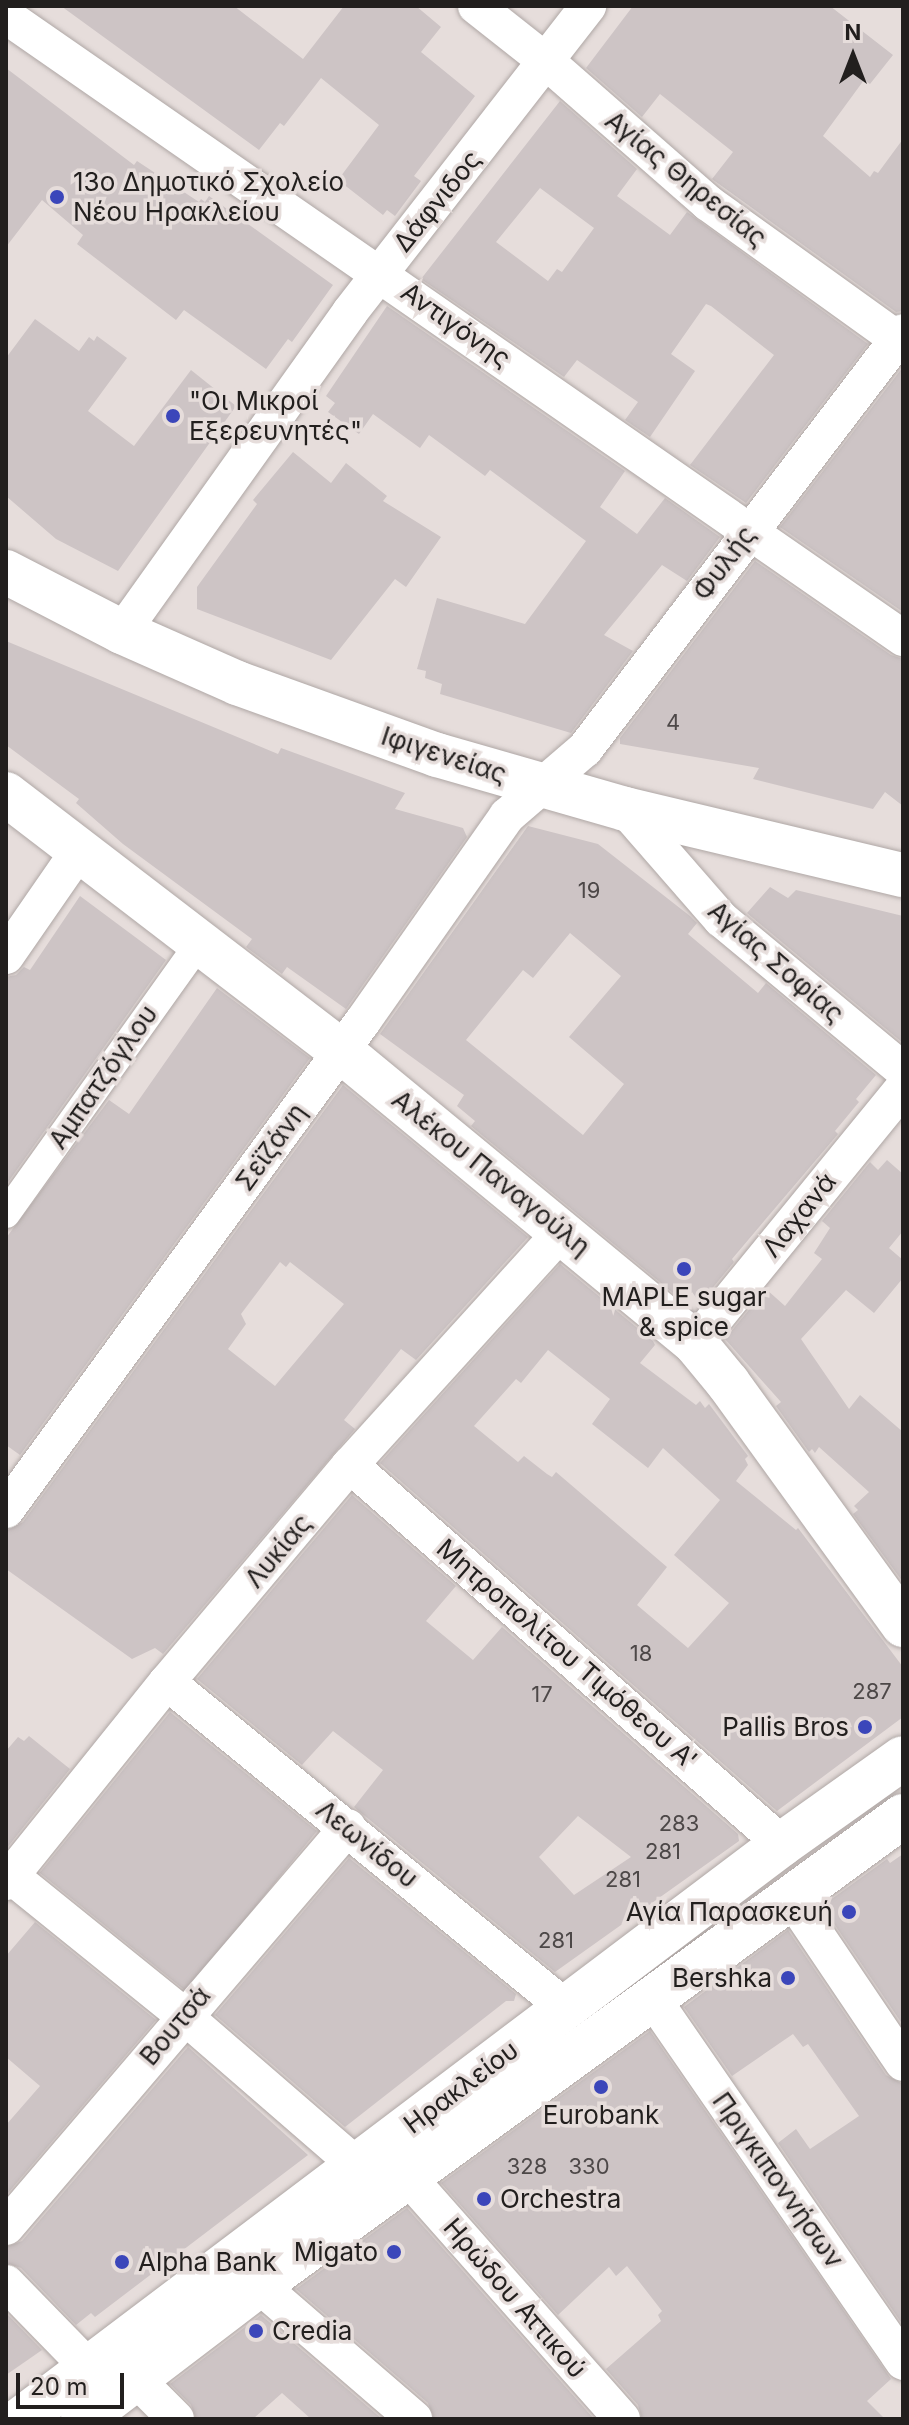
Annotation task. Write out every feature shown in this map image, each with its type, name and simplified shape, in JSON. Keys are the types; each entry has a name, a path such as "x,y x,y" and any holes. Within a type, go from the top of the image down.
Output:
{"street":[{"name":"Αγίας Θηρεσίας","path":"476,6 547,62 708,203 901,338"},
{"name":"Δάφνιδος","path":"122,632 380,273 588,6"},
{"name":"Αντιγόνης","path":"6,16 903,638"},
{"name":"Φυλής","path":"539,786 585,749 749,529 901,338"},
{"name":"Ιφιγενείας","path":"6,572 122,632 237,683 437,755 625,809 903,875"},
{"name":"Σεϊζάνη","path":"6,1510 341,1051 507,816 539,786"},
{"name":"Αλέκου Παναγούλη","path":"6,794 341,1051 695,1343 728,1383 903,1625"},
{"name":"Αγίας Σοφίας","path":"625,809 721,919 903,1070"},
{"path":"6,956 80,849"},
{"name":"Αμπατζόγλου","path":"6,1214 201,941"},
{"name":"Λαχανά","path":"695,1343 903,1088"},
{"name":"Λυκίας","path":"8,1876 350,1465 562,1231"},
{"name":"Μητροπολίτου Τιμόθεου Α'","path":"350,1465 782,1844"},
{"name":"Λεωνίδου","path":"167,1682 566,2008"},
{"name":"Ηρακλείου","path":"21,2419 782,1844 903,1758"},
{"name":"Ηρακλείου","path":"83,2419 259,2285 903,1816"},
{"name":"Βουτσά","path":"6,2227 183,2015 348,1827"},
{"path":"8,1876 183,2015 356,2165"},
{"path":"791,1897 903,2063"},
{"name":"Πριγκιποννήσων","path":"653,1999 903,2362"},
{"name":"Ηρώδου Αττικού","path":"408,2177 622,2419"},
{"path":"6,2283 88,2367"},
{"path":"259,2285 414,2419"},
{"path":"135,2378 176,2419"}],"building":[{"path":"61,6 234,6 303,59 344,6 416,6 441,27 421,52 475,96 414,176 421,181 395,216 387,210 383,215 338,180 379,125 321,78 284,126 280,123 259,150"},
{"path":"633,6 830,6 893,55 870,84 864,80 823,136 870,177 874,171 878,173 903,139 903,311 896,312 712,179 733,152 660,94 642,117 586,68"},
{"path":"6,68 134,165 137,161 199,202 201,199 205,202 209,196 333,285 292,342 288,339 266,369 184,310 176,320 77,244 83,235 42,200 6,247"},
{"path":"560,101 637,169 617,196 670,235 687,212 868,344 746,503 690,465 774,355 711,306 706,304 671,354 695,371 650,437 625,420 638,402 577,360 564,377 421,279","holes":["540,188 594,228 562,272 557,269 548,281 496,242"]},
{"path":"387,306 625,471 600,507 637,534 665,498 720,537 687,581 662,565 604,635 633,651 571,733 440,694 442,684 425,678 426,671 417,669 437,598 525,624 586,541 490,470 485,476 429,435 420,448 373,414 359,434 328,412 335,403 326,396"},
{"path":"35,319 79,351 89,337 94,341 97,336 127,358 88,411 134,446 191,370 236,406 118,571 56,539 6,496 6,358"},
{"path":"903,367 903,612 780,527"},
{"path":"293,452 331,483 346,463 387,496 383,501 441,537 406,587 395,579 331,660 197,609 197,587 257,504 253,500"},
{"path":"755,561 891,655 903,659 903,806 885,792 873,809 753,779 759,768 620,744 620,738"},
{"path":"6,641 278,754 281,748 405,793 395,809 463,828 467,837 346,1009 287,967 282,974 246,947 252,939 123,844 76,803 79,799 6,745"},
{"path":"528,826 598,844 690,916 697,923 688,934 758,993 766,983 876,1075 835,1131 838,1134 732,1259 734,1262 700,1303 692,1292 684,1302 471,1126 475,1121 457,1106 464,1095 380,1034","holes":["570,933 621,976 569,1037 624,1084 583,1135 466,1040 523,970 533,978"]},
{"path":"770,887 788,898 796,890 903,916 903,1043 747,913"},
{"path":"80,896 166,960 6,1185 6,977 16,975 24,967 30,970"},
{"path":"217,988 310,1058 20,1455 6,1445 6,1238 109,1100 129,1114"},
{"path":"343,1085 528,1237 416,1360 401,1349 344,1420 355,1429 163,1654 155,1648 132,1659 6,1569 6,1531 23,1522","holes":["280,1262 286,1267 290,1262 344,1304 275,1386 228,1349 246,1324 241,1314"]},
{"path":"887,1160 903,1174 903,1231 889,1248 903,1260 903,1278 874,1313 846,1290 801,1339 849,1409 860,1395 903,1432 903,1582 853,1514 858,1510 854,1506 869,1492 819,1447 815,1453 812,1449 809,1452 776,1406 781,1402 725,1339 766,1289 785,1306 822,1259 814,1253 830,1228 822,1221 870,1162 878,1170"},
{"path":"560,1264 653,1341 655,1345 640,1363 696,1405 700,1401 705,1408 709,1404 748,1456 745,1459 748,1465 736,1481 796,1530 798,1528 903,1667 903,1717 777,1811 380,1463","holes":["548,1350 610,1399 592,1424 648,1468 663,1448 720,1500 674,1555 729,1603 688,1648 637,1605 667,1567 556,1472 552,1477 524,1456 518,1462 474,1426 516,1379 521,1383"]},
{"path":"352,1495 456,1586 426,1621 473,1660 502,1627 738,1834 739,1841 555,1972 354,1807 383,1770 333,1731 302,1765 197,1679","holes":["578,1816 631,1857 574,1895 539,1857"]},
{"path":"170,1712 317,1831 187,1992 40,1873"},
{"path":"29,1736 70,1769 6,1849 6,1751 18,1737 24,1741"},
{"path":"903,1854 903,2025 822,1906 887,1859 890,1863"},
{"path":"349,1858 516,1994 514,2001 506,2001 345,2127 215,2015"},
{"path":"35,1922 156,2020 8,2193 6,2125 40,2086 6,2057 6,1956"},
{"path":"788,1930 886,2075 903,2084 903,2325 778,2143 796,2129 810,2149 859,2116 808,2044 803,2047 793,2034 732,2076 684,2007"},
{"path":"650,2031 891,2379 867,2401 885,2419 642,2419 638,2405 606,2369 661,2321 658,2315 662,2311 627,2266 616,2276 609,2267 558,2315 441,2183"},
{"path":"188,2047 308,2155 95,2317 91,2313 76,2325 21,2268 6,2263 6,2247 22,2241"},
{"path":"407,2208 594,2419 434,2419 428,2403 296,2289"},
{"path":"6,2313 42,2350 6,2375"},
{"path":"261,2315 382,2419 311,2419 282,2393 253,2419 196,2419 191,2405 170,2384"}],"place":[{"name":"13ο Δημοτικό Σχολείο Νέου Ηρακλείου","path":"57,197"},
{"name":"\"Οι Μικροί Εξερευνητές\"","path":"173,416"},
{"name":"MAPLE sugar & spice","path":"684,1269"},
{"name":"Pallis Bros","path":"865,1727"},
{"name":"Αγία Παρασκευή","path":"849,1912"},
{"name":"Bershka","path":"788,1978"},
{"name":"Eurobank","path":"601,2087"},
{"name":"Orchestra","path":"484,2199"},
{"name":"Migato","path":"394,2252"},
{"name":"Alpha Bank","path":"122,2262"},
{"name":"Credia","path":"256,2331"}]}
